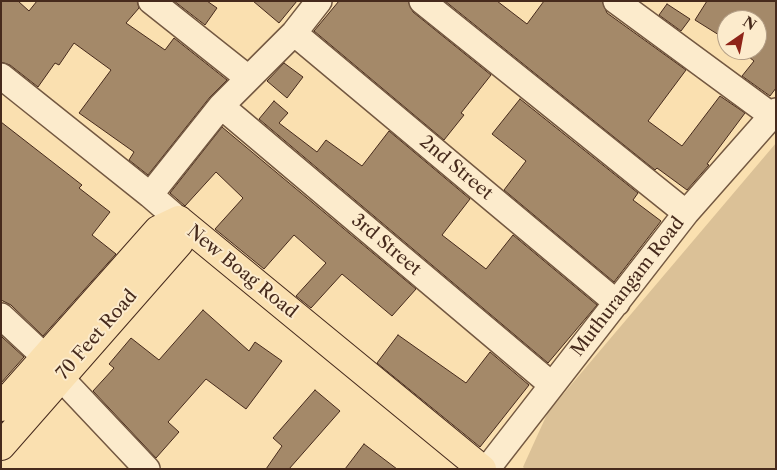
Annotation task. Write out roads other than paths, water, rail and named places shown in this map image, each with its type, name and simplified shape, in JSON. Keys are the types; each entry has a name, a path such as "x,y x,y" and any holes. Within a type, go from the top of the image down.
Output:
{"main road":[{"name":"70 Feet Road","path":"1,446 53,367 179,242 179,220"},
{"name":"New Boag Road","path":"179,220 482,469"},
{"path":"1,408 53,367"}],"street":[{"path":"151,1 248,78"},
{"path":"150,195 221,106 294,33 319,1"},
{"path":"422,1 686,213"},
{"path":"616,1 774,113"},
{"name":"2nd Street","path":"294,33 617,303"},
{"name":"New Boag Road","path":"1,76 179,220"},
{"name":"3rd Street","path":"221,106 552,385"},
{"name":"Muthurangam Road","path":"487,469 686,213 774,113"},
{"path":"1,316 53,367 147,469"}]}
